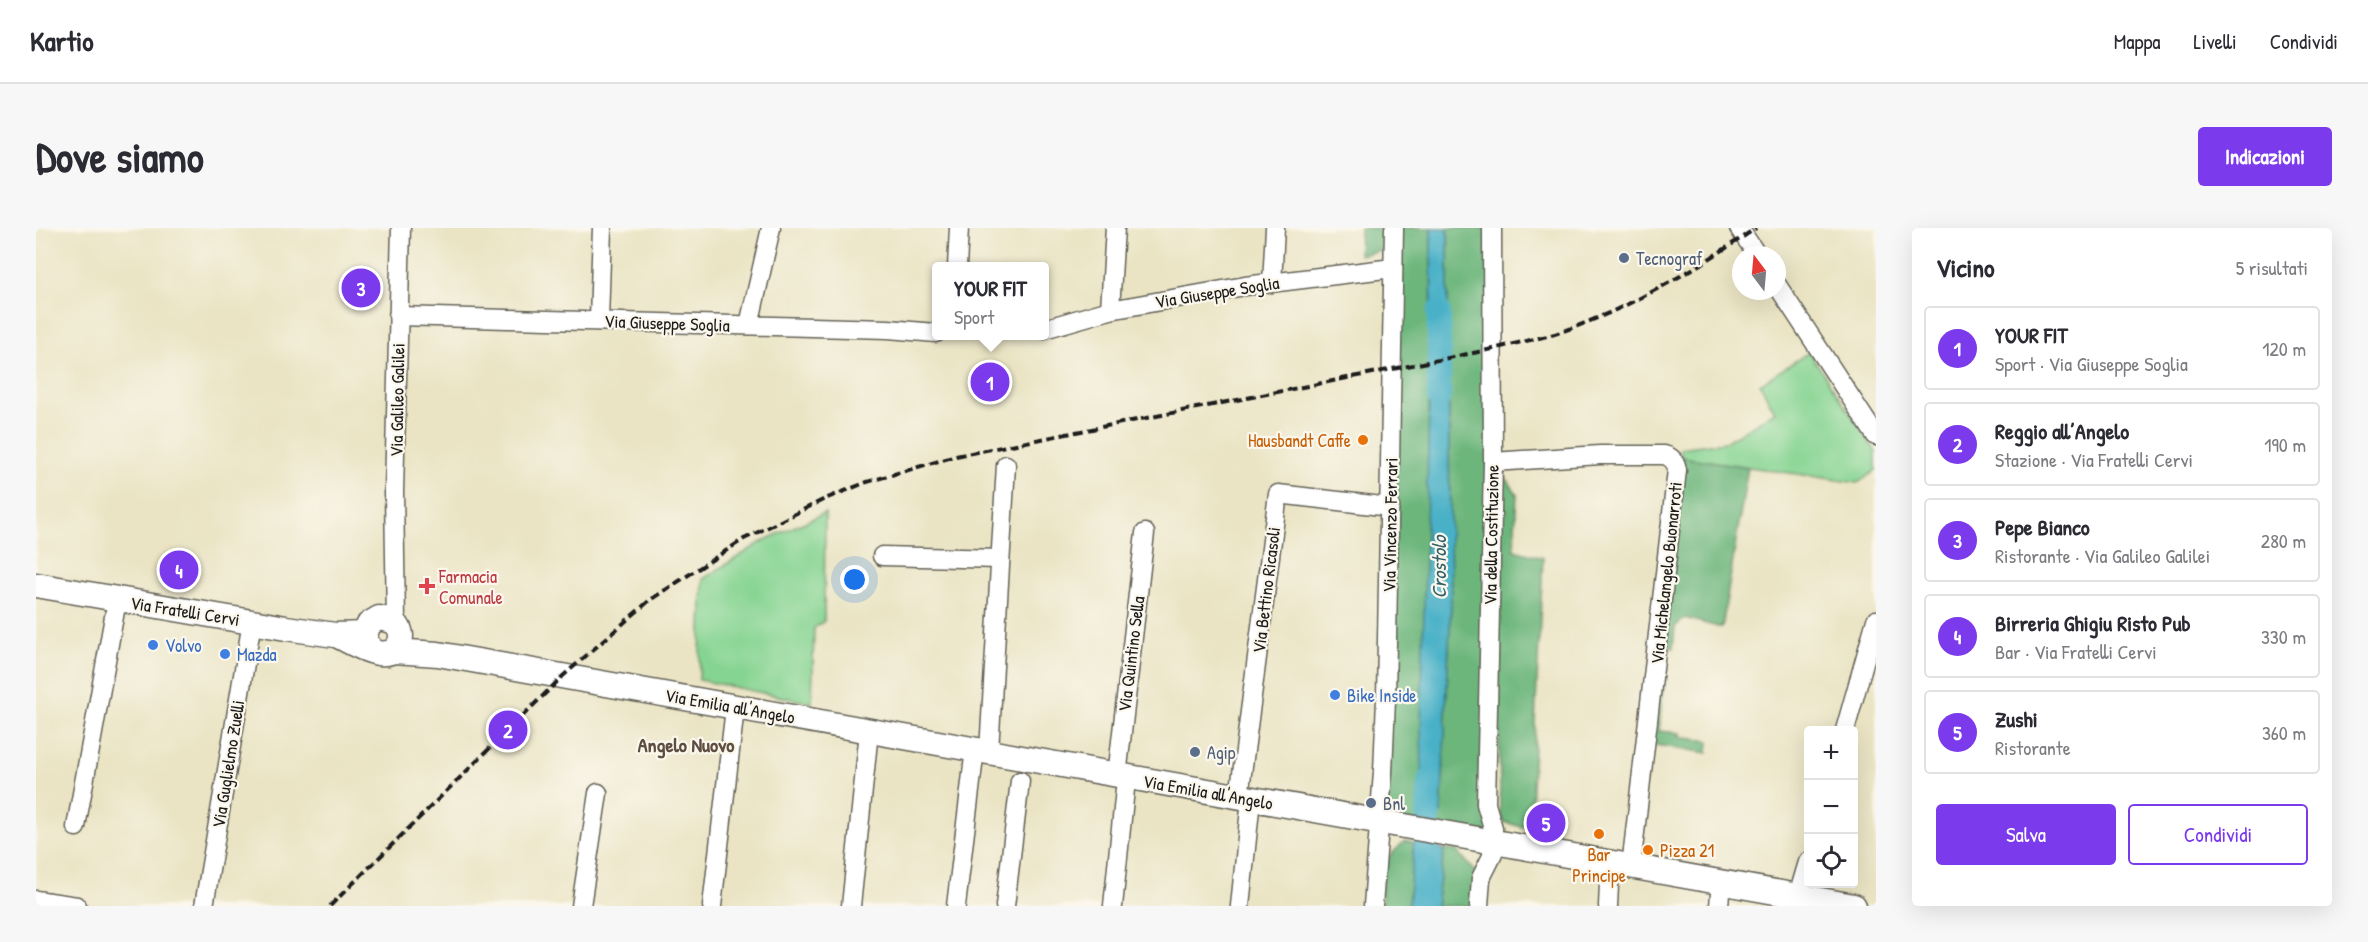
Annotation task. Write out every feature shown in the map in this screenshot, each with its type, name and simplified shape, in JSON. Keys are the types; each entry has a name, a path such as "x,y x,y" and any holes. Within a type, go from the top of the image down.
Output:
{"main road":[{"name":"Via Fratelli Cervi","path":"36,585 335,635 384,636 438,654 563,676"},
{"name":"Via Emilia all'Angelo","path":"563,676 982,750 1121,782 1245,798 1721,881 1797,901 1854,906"}],"street":[{"name":"Via Galileo Galilei","path":"384,636 397,601 394,572 401,228"},
{"path":"599,320 602,228"},
{"path":"749,325 771,228"},
{"path":"957,262 959,228"},
{"path":"1110,310 1115,228"},
{"path":"1272,283 1275,228"},
{"name":"Via Vincenzo Ferrari","path":"1372,906 1385,739 1394,228"},
{"name":"Via della Costituzione","path":"1492,228 1493,462 1486,804 1493,828 1493,842"},
{"path":"1738,228 1751,246"},
{"name":"Via Giuseppe Soglia","path":"1049,328 1110,310 1245,286 1393,268"},
{"path":"1786,299 1876,436"},
{"name":"Via Giuseppe Soglia","path":"398,316 888,329 932,333"},
{"name":"Via Michelangelo Buonarroti","path":"1493,462 1600,455 1664,455 1670,457 1676,465 1660,628 1621,865"},
{"path":"956,906 982,750 1000,559 1006,465"},
{"name":"Via Bettino Ricasoli","path":"1245,798 1278,494 1390,507"},
{"name":"Via Quintino Sella","path":"1113,906 1121,782 1145,533"},
{"path":"882,556 1000,559"},
{"path":"76,827 117,600"},
{"path":"1846,726 1876,620"},
{"name":"Via Guglielmo Zuelli","path":"204,906 252,622"},
{"path":"712,906 735,708"},
{"path":"851,906 869,730"},
{"path":"1005,906 1020,781"},
{"path":"581,906 598,793"},
{"path":"1240,906 1245,798"},
{"path":"1479,906 1481,878 1493,854 1493,842"},
{"path":"1608,906 1621,865"},
{"path":"1797,901 1804,878"},
{"path":"1719,906 1721,881"},
{"path":"36,900 77,906"}],"green space":[{"path":"1360,228 1387,228 1387,249 1359,255"},
{"path":"1394,228 1431,228 1432,346 1448,343 1448,228 1492,228 1493,842 1379,821","holes":["1448,362 1451,604 1441,813 1430,366"]},
{"path":"1809,352 1876,452 1876,470 1858,483 1681,457 1680,448 1725,442 1775,412 1760,384"},
{"path":"1681,457 1748,467 1722,628 1685,618 1675,627 1673,648 1664,647 1663,654 1667,655 1659,731 1680,733 1680,737 1709,741 1708,753 1649,744"},
{"path":"1502,472 1517,494 1514,550 1543,558 1530,829 1504,822 1500,815 1498,601 1500,474"},
{"path":"825,513 824,621 814,628 812,703 699,680 703,579 765,540"},
{"path":"1405,841 1414,843 1408,906 1381,906 1384,861"},
{"path":"1444,849 1457,851 1481,878 1479,906 1436,906"}],"water":[{"path":"1431,228 1448,228 1448,343 1432,346"},
{"path":"1448,362 1451,604 1441,814 1423,810 1421,730 1430,365"},
{"path":"1414,843 1444,849 1436,906 1408,906"}],"waterway":[{"name":"Crostolo","path":"1439,312 1439,397"},
{"name":"Crostolo","path":"1423,906 1430,780"}],"railway":[{"path":"330,906 563,676 650,600 744,539 825,499 867,482 956,456 1493,349 1551,335 1631,303 1683,275 1756,228"}],"place":[{"name":"Tecnograf","path":"1624,258"},
{"name":"Pepe Bianco","path":"361,288"},
{"name":"YOUR FIT","path":"990,382"},
{"name":"Hausbandt Caffe","path":"1363,440"},
{"name":"Birreria Ghigiu Risto Pub","path":"179,570"},
{"name":"Farmacia Comunale","path":"427,586"},
{"name":"Volvo","path":"153,645"},
{"name":"Mazda","path":"225,654"},
{"name":"Bike Inside","path":"1335,695"},
{"name":"Reggio all’Angelo","path":"508,730"},
{"name":"Agip","path":"1195,752"},
{"name":"Bnl","path":"1371,803"},
{"name":"Zushi","path":"1546,823"},
{"name":"Bar Principe","path":"1599,834"},
{"name":"Pizza 21","path":"1648,850"}],"district":[{"name":"Angelo Nuovo","path":"686,744"}]}
